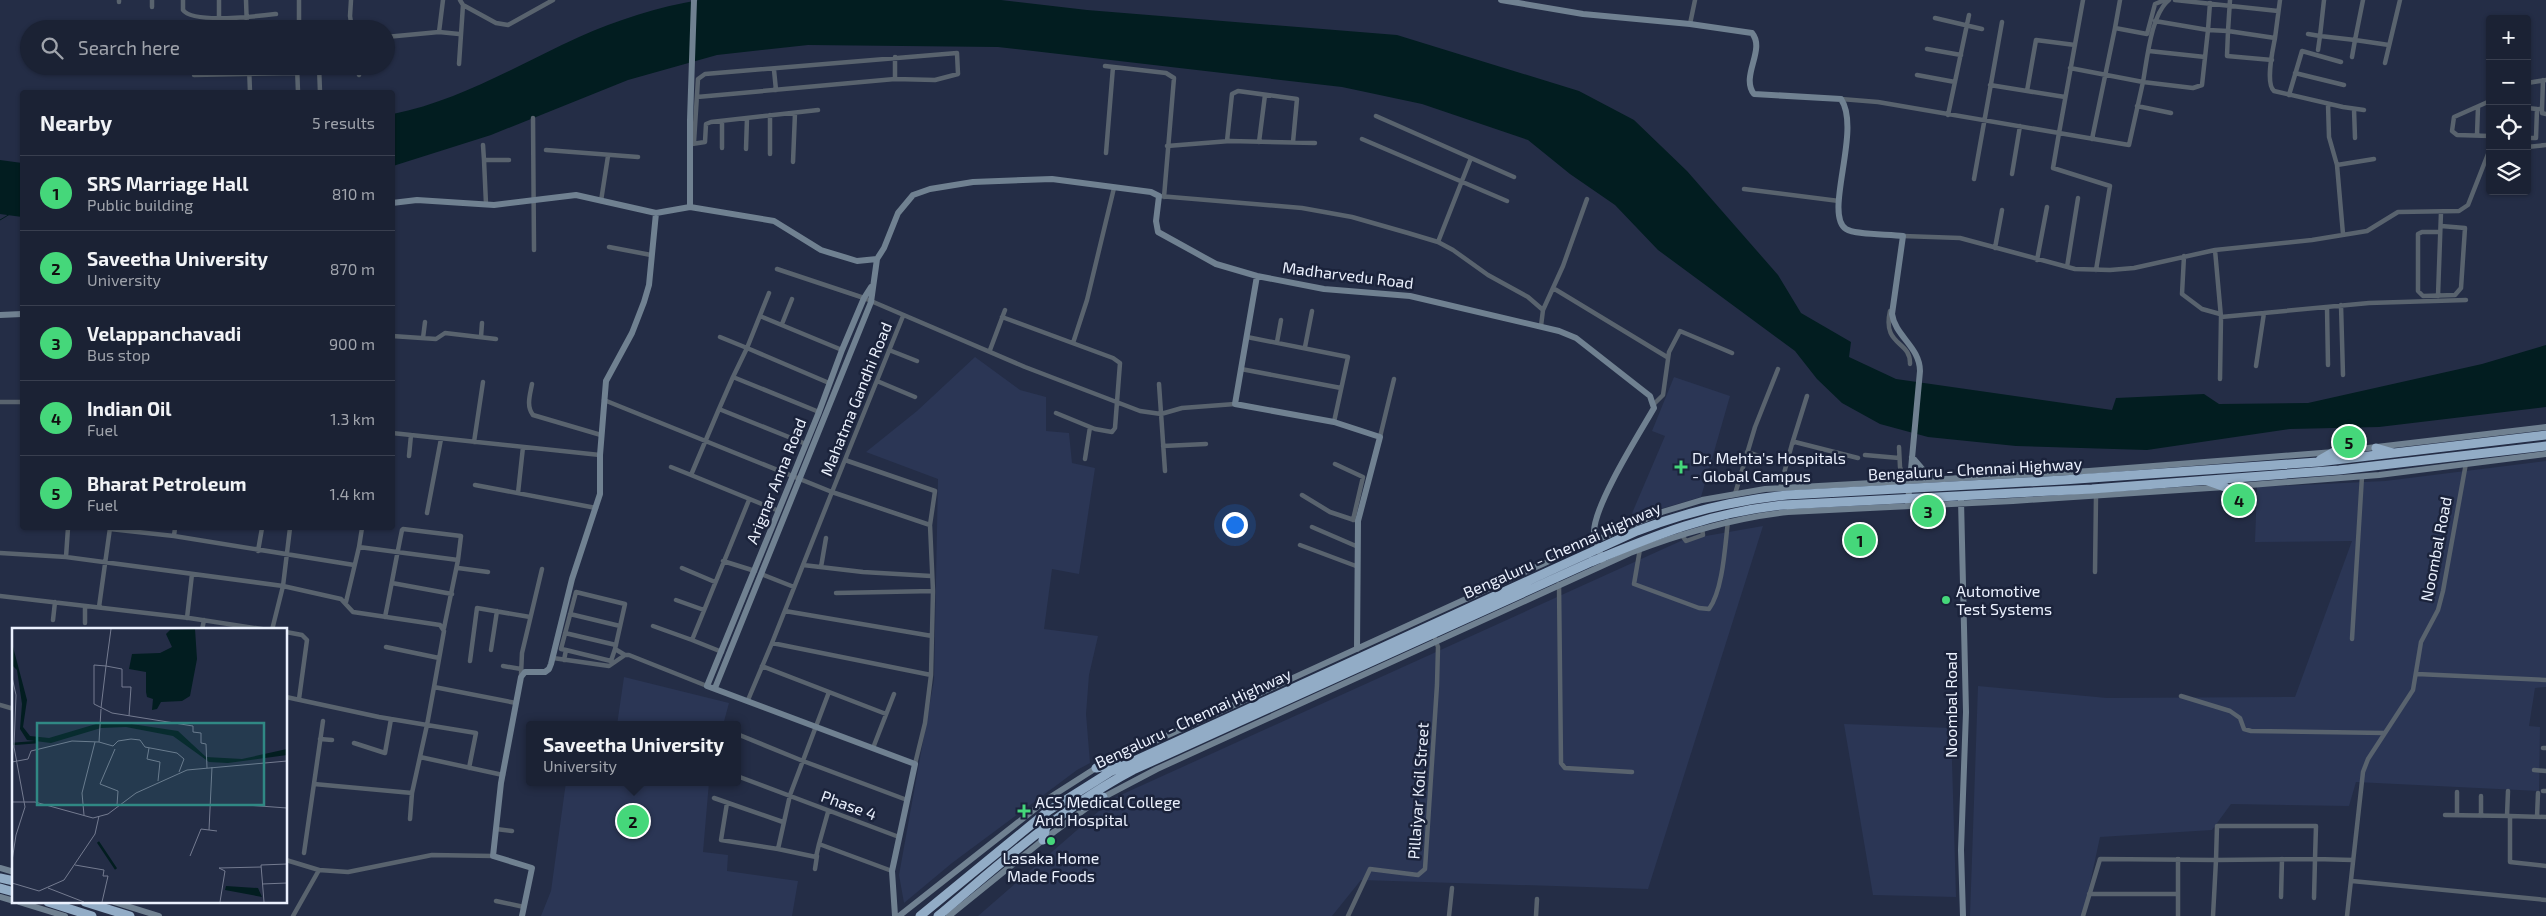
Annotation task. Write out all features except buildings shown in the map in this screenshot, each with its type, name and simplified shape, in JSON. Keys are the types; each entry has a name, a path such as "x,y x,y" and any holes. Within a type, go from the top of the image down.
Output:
{"highway":[{"name":"Bengaluru - Chennai Highway","path":"920,916 1048,811 1110,772 1597,544 1666,520 1743,500 1908,483 2063,480 2318,462 2398,454 2466,441 2546,435"},
{"name":"Bengaluru - Chennai Highway","path":"1060,816 1102,787 1149,762 1436,639 1675,528 1740,511 1783,505 1961,499 2466,460 2546,446"},
{"path":"2376,448 2398,454"},
{"path":"2318,462 2334,452"},
{"path":"2247,485 2262,476"},
{"path":"2206,480 2225,487"},
{"path":"1096,768 1112,766 1160,745 1172,743"},
{"path":"938,916 1046,826 1060,816 1103,797"},
{"path":"1043,840 1046,826"},
{"path":"54,904 92,916"},
{"path":"91,904 130,916"}],"street":[{"path":"152,0 152,7"},
{"path":"182,0 183,10 186,15 247,17 276,14"},
{"path":"218,0 219,17"},
{"path":"246,0 247,17"},
{"path":"299,0 299,20"},
{"path":"351,0 351,20"},
{"path":"439,32 443,0"},
{"path":"542,0 544,6"},
{"path":"459,64 461,2 496,23 508,25 553,0"},
{"path":"690,207 694,0"},
{"path":"1501,0 1583,14 1690,24 1752,33 1756,43 1749,83 1754,94 1878,102 2129,146 2155,21 2165,1"},
{"path":"1690,24 1695,0"},
{"path":"2083,0 2053,168 2110,186 2096,270"},
{"path":"2092,139 2120,0"},
{"path":"2152,0 2165,1"},
{"path":"2175,0 2210,3 2230,2 2278,11"},
{"path":"2280,0 2274,38 2270,86 2274,91 2328,104 2364,110"},
{"path":"2318,50 2324,0"},
{"path":"2352,57 2363,0"},
{"path":"2386,63 2400,0"},
{"path":"2115,28 2147,34 2155,4 2165,1"},
{"path":"2230,2 2227,56 2272,60"},
{"path":"2070,68 2143,82 2198,88 2203,82 2210,3"},
{"path":"1948,115 1969,15"},
{"path":"1935,18 1982,29"},
{"path":"2155,21 2274,38"},
{"path":"1974,179 2002,22"},
{"path":"395,37 439,32 459,34"},
{"path":"2308,34 2390,45"},
{"path":"2026,91 2036,40 2075,45"},
{"path":"1927,49 1961,55"},
{"path":"2290,95 2302,51 2341,62"},
{"path":"2149,52 2205,58"},
{"path":"691,144 698,79 702,75 957,53 958,70 956,76 950,78 895,79 697,97"},
{"path":"895,57 895,79"},
{"path":"1105,66 1171,75 1174,84 1161,197"},
{"path":"1106,153 1113,67"},
{"path":"774,70 776,90"},
{"path":"2295,73 2344,85"},
{"path":"194,75 249,75 250,90"},
{"path":"296,75 298,90"},
{"path":"319,75 320,90"},
{"path":"1917,75 1955,82"},
{"path":"2531,82 2544,80 2534,147 2546,145"},
{"path":"1990,85 2065,97"},
{"path":"1227,141 1234,92 1297,99 1293,142"},
{"path":"1259,142 1265,95"},
{"path":"1841,99 1847,108 1849,131 1839,201 1839,221 1846,229 1903,236 1960,238 2067,267 2096,270 2134,268 2216,250 2312,240 2367,231 2398,212 2459,212 2468,205 2490,150"},
{"path":"2486,103 2454,116 2452,131 2457,134 2486,136"},
{"path":"2328,104 2329,137 2337,165 2343,234"},
{"path":"2138,106 2171,113"},
{"path":"2477,135 2478,107"},
{"path":"2531,108 2540,109 2542,113 2546,114"},
{"path":"2354,109 2355,138"},
{"path":"691,144 705,142 707,124 722,120 818,110"},
{"path":"793,162 795,113"},
{"path":"770,115 770,154"},
{"path":"1376,116 1514,177"},
{"path":"534,118 534,250"},
{"path":"746,118 746,149"},
{"path":"722,120 722,148"},
{"path":"2012,174 2020,126"},
{"path":"2531,138 2536,138"},
{"path":"1362,139 1461,179 1507,200"},
{"path":"1168,146 1227,141 1315,143"},
{"path":"483,145 486,204"},
{"path":"546,150 638,157"},
{"path":"601,201 608,156"},
{"path":"1438,242 1461,179 1471,158"},
{"path":"2337,165 2374,159"},
{"path":"484,160 510,160"},
{"path":"395,203 417,200 486,204 533,202 576,195 656,213 690,207 774,221 821,250 857,261 877,259 884,248 898,213 913,195 930,189 972,182 1052,179 1151,192 1161,197 1302,208 1352,217 1438,242 1528,297 1543,310"},
{"path":"1073,343 1087,300 1114,188"},
{"path":"1744,189 1839,201"},
{"name":"Madharvedu Road","path":"1161,197 1156,224 1162,235 1216,264 1257,276 1324,289 1410,296 1541,326 1576,338 1650,396 1654,404"},
{"path":"2067,267 2078,198"},
{"path":"1541,326 1543,310 1586,199"},
{"path":"2038,260 2047,207"},
{"path":"1995,248 2002,210"},
{"path":"2438,296 2441,212"},
{"path":"503,666 521,672 545,672 550,669 572,579 596,508 601,478 601,435 606,382 632,333 644,302 649,284 656,213"},
{"path":"2440,232 2422,232 2418,236 2418,291 2423,296 2455,296 2460,291 2466,230 2463,227 2441,226"},
{"path":"1903,236 1888,329 1894,339 1909,355 1910,364"},
{"path":"609,247 651,255"},
{"path":"2216,250 2221,315 2220,379"},
{"path":"2184,256 2181,292 2202,309 2221,315 2264,313 2341,305 2466,300"},
{"name":"Arignar Anna Road","path":"707,686 800,478 871,302 871,287 877,259"},
{"path":"777,268 864,298 903,316 1140,411 1161,414 1192,407 1235,404 1334,422 1380,437"},
{"path":"1235,404 1257,276"},
{"name":"Arignar Anna Road","path":"715,688 792,475 819,412 842,350 864,298 871,287"},
{"path":"1553,288 1667,357"},
{"path":"691,475 769,293"},
{"path":"782,324 792,298"},
{"path":"1732,353 1682,330 1667,357 1663,395 1654,404 1604,499 1595,527 1597,544 1603,562 1681,534 1728,521 1788,512 1908,502 1908,483 1920,375 1918,355 1894,321 1893,305"},
{"path":"2341,305 2344,375"},
{"path":"2327,307 2328,365"},
{"path":"990,350 1005,310"},
{"path":"1305,347 1312,311"},
{"path":"2256,366 2264,313"},
{"path":"0,315 20,314"},
{"path":"760,316 842,350"},
{"name":"Mahatma Gandhi Road","path":"748,700 903,316"},
{"path":"1002,317 1113,358 1120,363 1116,428 1112,432 1090,427 1056,413"},
{"path":"1277,342 1281,320"},
{"path":"423,338 425,322"},
{"path":"481,337 482,323"},
{"path":"395,336 438,339 446,333 496,339"},
{"path":"1247,337 1348,357 1334,422"},
{"path":"720,338 830,383"},
{"path":"889,350 917,361"},
{"path":"1241,368 1341,388"},
{"path":"1735,494 1747,452 1778,369"},
{"path":"733,376 819,412"},
{"path":"1358,650 1356,520 1366,478 1380,437 1394,379"},
{"path":"877,381 915,397"},
{"path":"474,442 483,382"},
{"path":"532,384 528,404 529,410 534,415 601,435"},
{"path":"1159,384 1165,471"},
{"path":"1780,488 1807,396"},
{"path":"604,400 832,492 930,525"},
{"path":"0,402 20,402"},
{"path":"719,409 806,444"},
{"path":"1086,459 1090,427"},
{"path":"899,916 1049,798 1096,768 1597,544 1662,512 1735,494 1780,488 1908,483 1938,479 2089,471 2334,452 2466,441 2546,427"},
{"path":"395,433 600,455"},
{"path":"409,456 412,435"},
{"path":"427,513 440,439"},
{"name":"Noombal Road","path":"2347,916 2363,772 2368,759 2413,690 2423,635 2438,610 2466,460 2466,441"},
{"path":"1792,444 1795,442 1858,458"},
{"path":"1162,446 1206,444"},
{"path":"518,493 523,447"},
{"path":"1899,447 1899,458 1908,483"},
{"path":"1747,452 1770,460"},
{"path":"1961,499 2096,496 2225,487 2362,476 2466,460 2546,454"},
{"path":"1865,455 1899,458"},
{"path":"1912,455 1920,468 1938,479"},
{"path":"845,460 935,492 930,525 933,591 931,674 925,723 892,871 895,916"},
{"path":"1336,464 1366,478"},
{"path":"671,467 779,511"},
{"path":"2352,639 2362,476"},
{"path":"476,485 596,508"},
{"path":"1302,495 1330,512 1356,520"},
{"path":"2095,572 2096,496"},
{"name":"Noombal Road","path":"1961,499 1966,712 1961,850 1963,916"},
{"path":"692,640 749,500"},
{"path":"1640,549 1634,584 1709,610 1713,604 1722,567 1728,521"},
{"path":"1312,527 1356,546"},
{"path":"385,617 402,530 404,528 459,534 462,539 458,568 444,628 427,725 412,793 410,819"},
{"path":"66,557 68,530"},
{"path":"99,607 110,530"},
{"path":"126,530 174,536 354,566"},
{"path":"174,536 175,530"},
{"path":"258,551 262,530"},
{"path":"271,628 282,586 290,530"},
{"path":"346,602 362,530"},
{"path":"821,567 826,538"},
{"path":"1300,545 1356,566"},
{"path":"359,547 458,560"},
{"path":"0,553 66,557 105,564 282,586 341,599 346,602 353,612 436,624 444,628"},
{"path":"723,561 758,572 794,587"},
{"path":"803,565 893,575 931,576"},
{"path":"458,568 488,572"},
{"path":"682,568 715,582"},
{"path":"493,856 502,775 530,617 542,570"},
{"path":"187,618 192,574"},
{"path":"392,582 452,594"},
{"path":"1558,582 1561,764 1565,768 1632,772"},
{"path":"836,593 933,591"},
{"path":"576,592 625,604 620,626 611,661 561,649 576,592"},
{"path":"0,596 204,620 239,628"},
{"path":"676,600 704,610"},
{"path":"53,620 55,602"},
{"path":"85,623 86,606"},
{"path":"470,661 477,608 530,617"},
{"path":"491,650 497,611"},
{"path":"785,611 932,636"},
{"path":"570,614 620,626"},
{"path":"202,628 204,620"},
{"path":"654,626 722,652"},
{"path":"288,632 302,636 308,640 299,699"},
{"path":"565,633 616,647 625,655 915,764"},
{"path":"950,916 1043,840 1103,797 1157,769 1436,639"},
{"name":"Pillaiyar Koil Street","path":"1348,916 1370,870 1418,875 1425,869 1438,685 1436,639"},
{"path":"772,643 931,674"},
{"path":"386,648 439,658"},
{"path":"564,660 566,650"},
{"path":"553,658 609,666 625,655"},
{"path":"762,666 886,714"},
{"path":"2416,674 2546,680"},
{"path":"434,686 516,702"},
{"path":"778,849 790,796 829,692"},
{"path":"873,748 894,694"},
{"path":"2181,696 2230,711 2240,718 2244,729 2251,731 2385,733"},
{"path":"288,697 391,719 476,733 469,768"},
{"path":"354,743 385,753 391,719"},
{"path":"304,853 323,721"},
{"path":"741,736 803,762 907,800"},
{"path":"320,739 332,740"},
{"path":"420,757 502,775"},
{"path":"2534,770 2546,771"},
{"name":"Phase 4","path":"741,778 828,812 899,837"},
{"path":"314,784 412,793"},
{"path":"2457,792 2457,815"},
{"path":"2508,792 2510,862 2546,866"},
{"path":"2537,817 2542,792"},
{"path":"2481,796 2481,816"},
{"path":"714,798 783,822"},
{"path":"727,803 721,840 817,856"},
{"path":"815,869 819,844 828,812"},
{"path":"2444,815 2546,817"},
{"path":"2213,916 2217,826 2316,826 2314,898"},
{"path":"496,829 512,831"},
{"path":"819,844 892,871"},
{"path":"288,861 318,870 348,872 432,855 493,856 532,868 522,916"},
{"path":"2083,916 2100,859 2353,860"},
{"path":"2178,859 2178,916"},
{"path":"2282,859 2282,897"},
{"path":"292,916 318,870"},
{"path":"2352,881 2546,900"},
{"path":"1448,916 1452,888"},
{"path":"2089,894 2178,894"},
{"path":"1536,916 1537,899"},
{"path":"496,901 524,907"},
{"path":"24,904 63,916"},
{"path":"120,904 159,916"}],"shaded area":[{"path":"699,0 1001,0 1087,10 1397,35 1579,91 1634,120 1687,171 1778,275 1801,313 1851,342 1849,357 1896,379 2112,410 2116,398 2204,394 2219,404 2308,403 2482,364 2546,345 2546,407 2379,427 2290,429 2147,450 2016,446 1928,437 1880,424 1842,403 1817,379 1795,351 1658,250 1615,205 1570,174 1528,140 1422,104 1342,87 998,47 808,45 717,55 628,80 491,135 395,165 395,114 417,108 464,91 608,25 653,10"},
{"path":"0,160 20,163 20,217 0,214"},
{"name":"ACS Medical College And Hospital","path":"975,357 1020,390 1046,397 1046,431 1069,433 1072,463 1095,468 1079,574 1052,569 1044,629 1098,636 1089,675 1086,714 1090,763 1077,770 952,863 904,903 899,875 934,680 938,479 866,452 917,411"},
{"name":"Dr. Mehta's Hospitals - Global Campus","path":"1674,377 1730,396 1701,497 1630,518 1665,436 1652,431"},
{"path":"2546,461 2546,687 2535,688 2529,726 2540,727 2539,791 2356,782 2349,806 2231,804 2212,830 2100,837 2083,916 1970,916 1978,686 2107,698 2295,697 2352,541 2255,542 2257,487 2385,481"},
{"path":"1763,526 1648,889 1361,880 1332,916 978,916 1114,798 1683,540"},
{"path":"624,677 729,703 724,721 618,721"},
{"path":"1844,724 1951,728 1956,897 1873,895"},
{"path":"565,786 709,786 703,852 728,855 727,871 798,881 792,916 541,916 551,891"}],"waterway":[{"path":"0,220 10,214"}],"place":[{"name":"Bharat Petroleum","path":"2349,442"},
{"name":"Dr. Mehta's Hospitals - Global Campus","path":"1681,467"},
{"name":"Indian Oil","path":"2239,500"},
{"name":"Velappanchavadi","path":"1928,511"},
{"name":"SRS Marriage Hall","path":"1860,540"},
{"name":"Automotive Test Systems","path":"1946,600"},
{"name":"ACS Medical College And Hospital","path":"1024,811"},
{"name":"Saveetha University","path":"633,821"},
{"name":"Lasaka Home Made Foods","path":"1051,841"}]}
